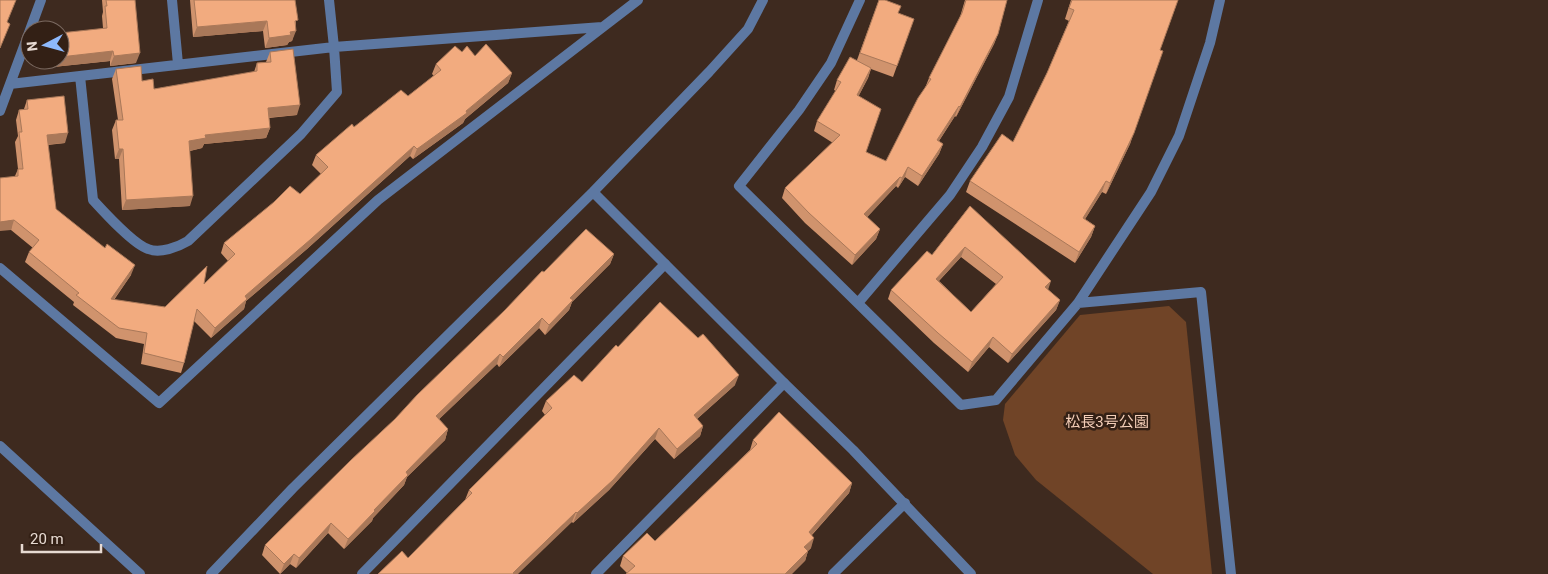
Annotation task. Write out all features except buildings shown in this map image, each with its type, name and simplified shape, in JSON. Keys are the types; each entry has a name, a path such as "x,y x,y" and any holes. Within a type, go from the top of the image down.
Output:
{"street":[{"path":"34,20 41,0"},
{"path":"172,0 178,64"},
{"path":"80,76 93,200 134,240 148,250 164,250 178,246 188,241 301,134 338,92 330,0"},
{"path":"0,268 159,403 378,200 638,0"},
{"path":"211,574 293,488 593,192 709,72 748,28 763,0"},
{"path":"860,0 831,63 799,110 739,186 961,405 996,400 1078,303 1151,192 1179,136 1210,43 1220,0"},
{"path":"858,303 950,195 982,147 1009,98 1038,0"},
{"path":"10,84 334,47 603,27"},
{"path":"1,105 20,57"},
{"path":"593,192 784,383 854,450 971,574"},
{"path":"362,574 665,264"},
{"path":"1078,303 1201,292 1231,574"},
{"path":"596,574 784,383"},
{"path":"0,446 140,574"},
{"path":"833,574 904,503"}],"green space":[{"name":"松長3号公園","path":"1169,306 1186,322 1212,574 1153,574 1036,480 1015,455 1003,420 1005,404 1080,315"}]}
